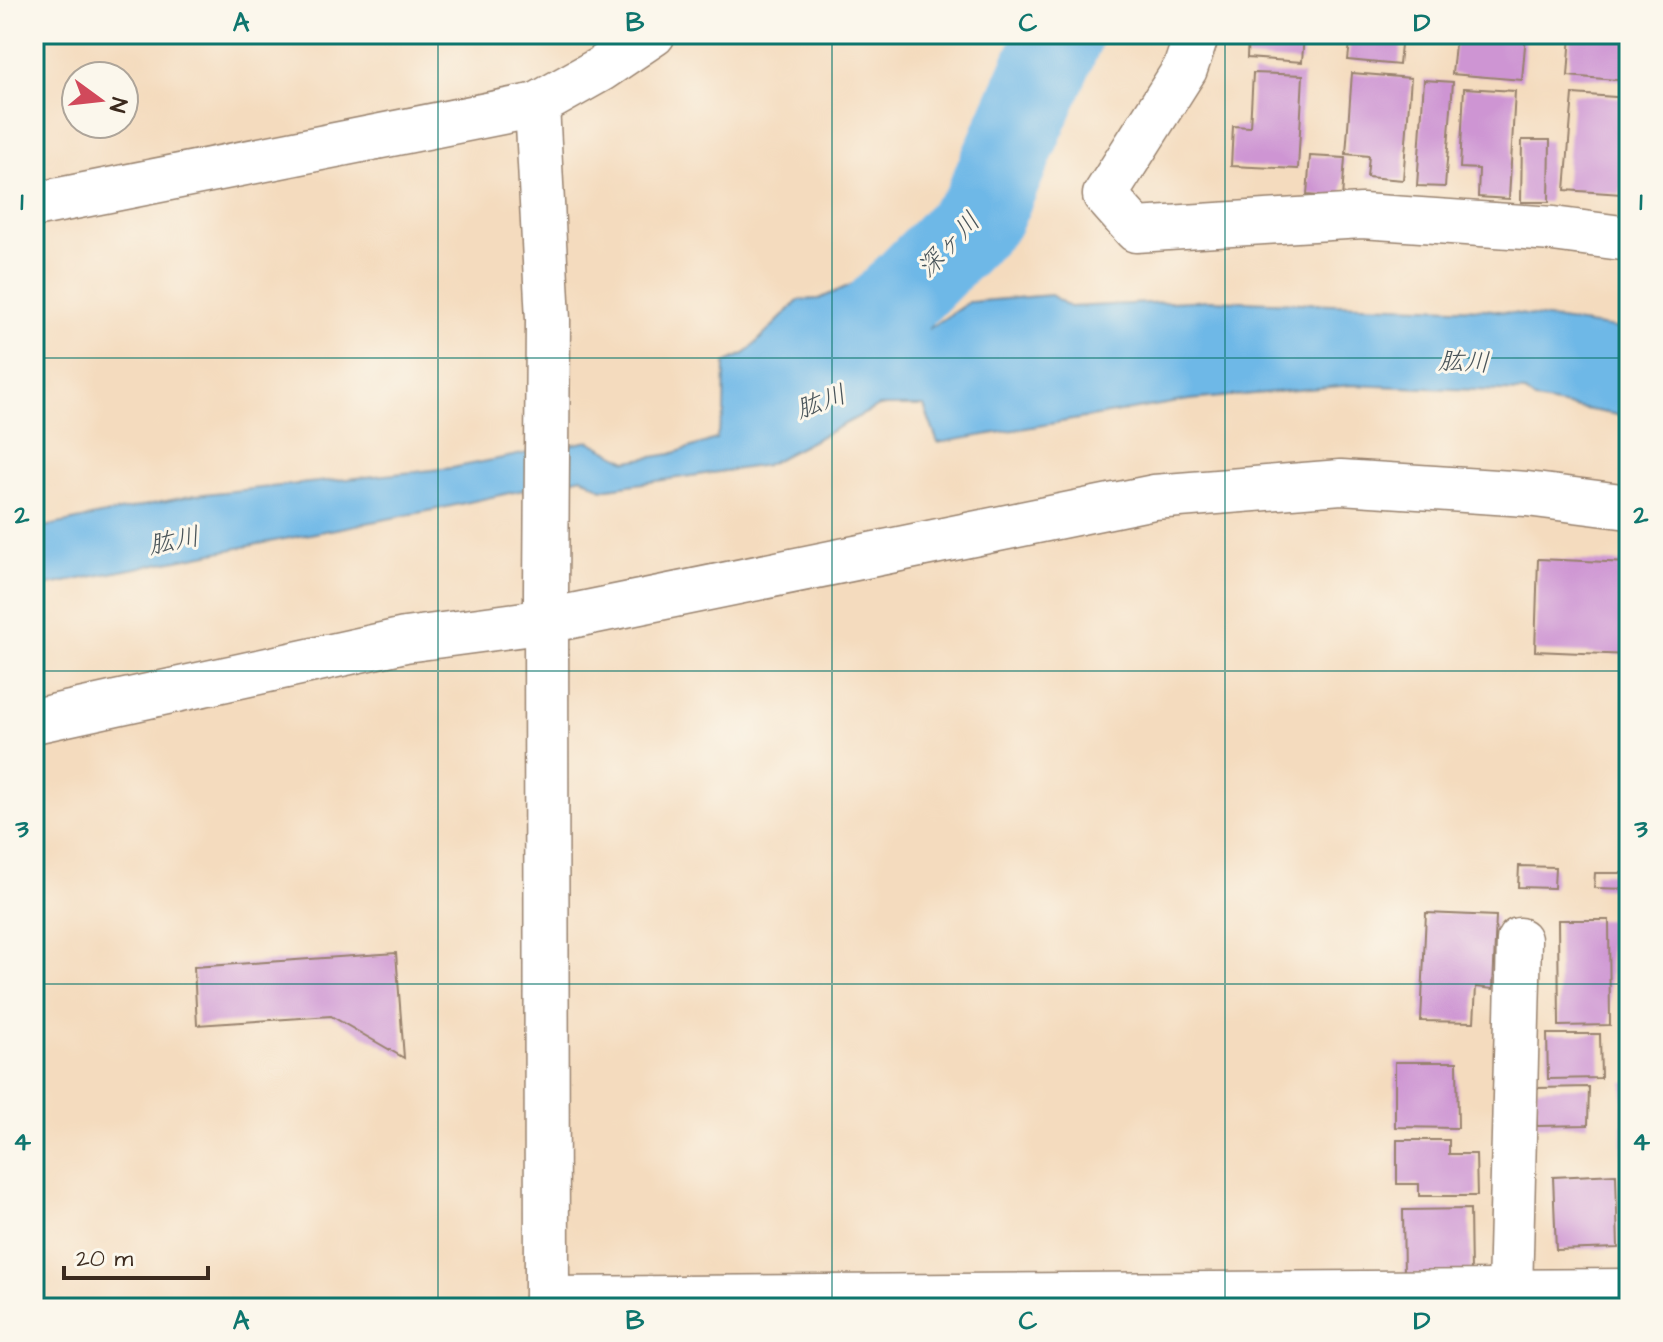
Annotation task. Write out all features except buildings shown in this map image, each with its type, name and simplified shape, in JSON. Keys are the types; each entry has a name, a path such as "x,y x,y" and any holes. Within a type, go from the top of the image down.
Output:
{"street":[{"path":"34,205 537,105 601,69 653,34"},
{"path":"1197,34 1185,69 1105,195 1136,230 1362,216 1553,229 1629,239"},
{"path":"537,105 548,320 547,1303 1629,1291"},
{"path":"34,721 546,606 1154,497 1341,482 1527,494 1629,507"},
{"path":"1510,1292 1519,940"}],"water":[{"name":"肱川","path":"857,282 926,297 941,304 930,328 969,302 1051,295 1070,307 1209,300 1485,309 1629,330 1629,417 1535,400 1525,392 1352,385 1189,400 938,443 924,406 879,406 766,465 602,489 582,477 433,510 34,588 34,529 195,495 452,468 589,441 627,461 671,454 716,439 724,413 725,363 746,353 799,300 819,299"}],"waterway":[{"name":"深ヶ川","path":"820,377 982,213 1060,34"}]}
